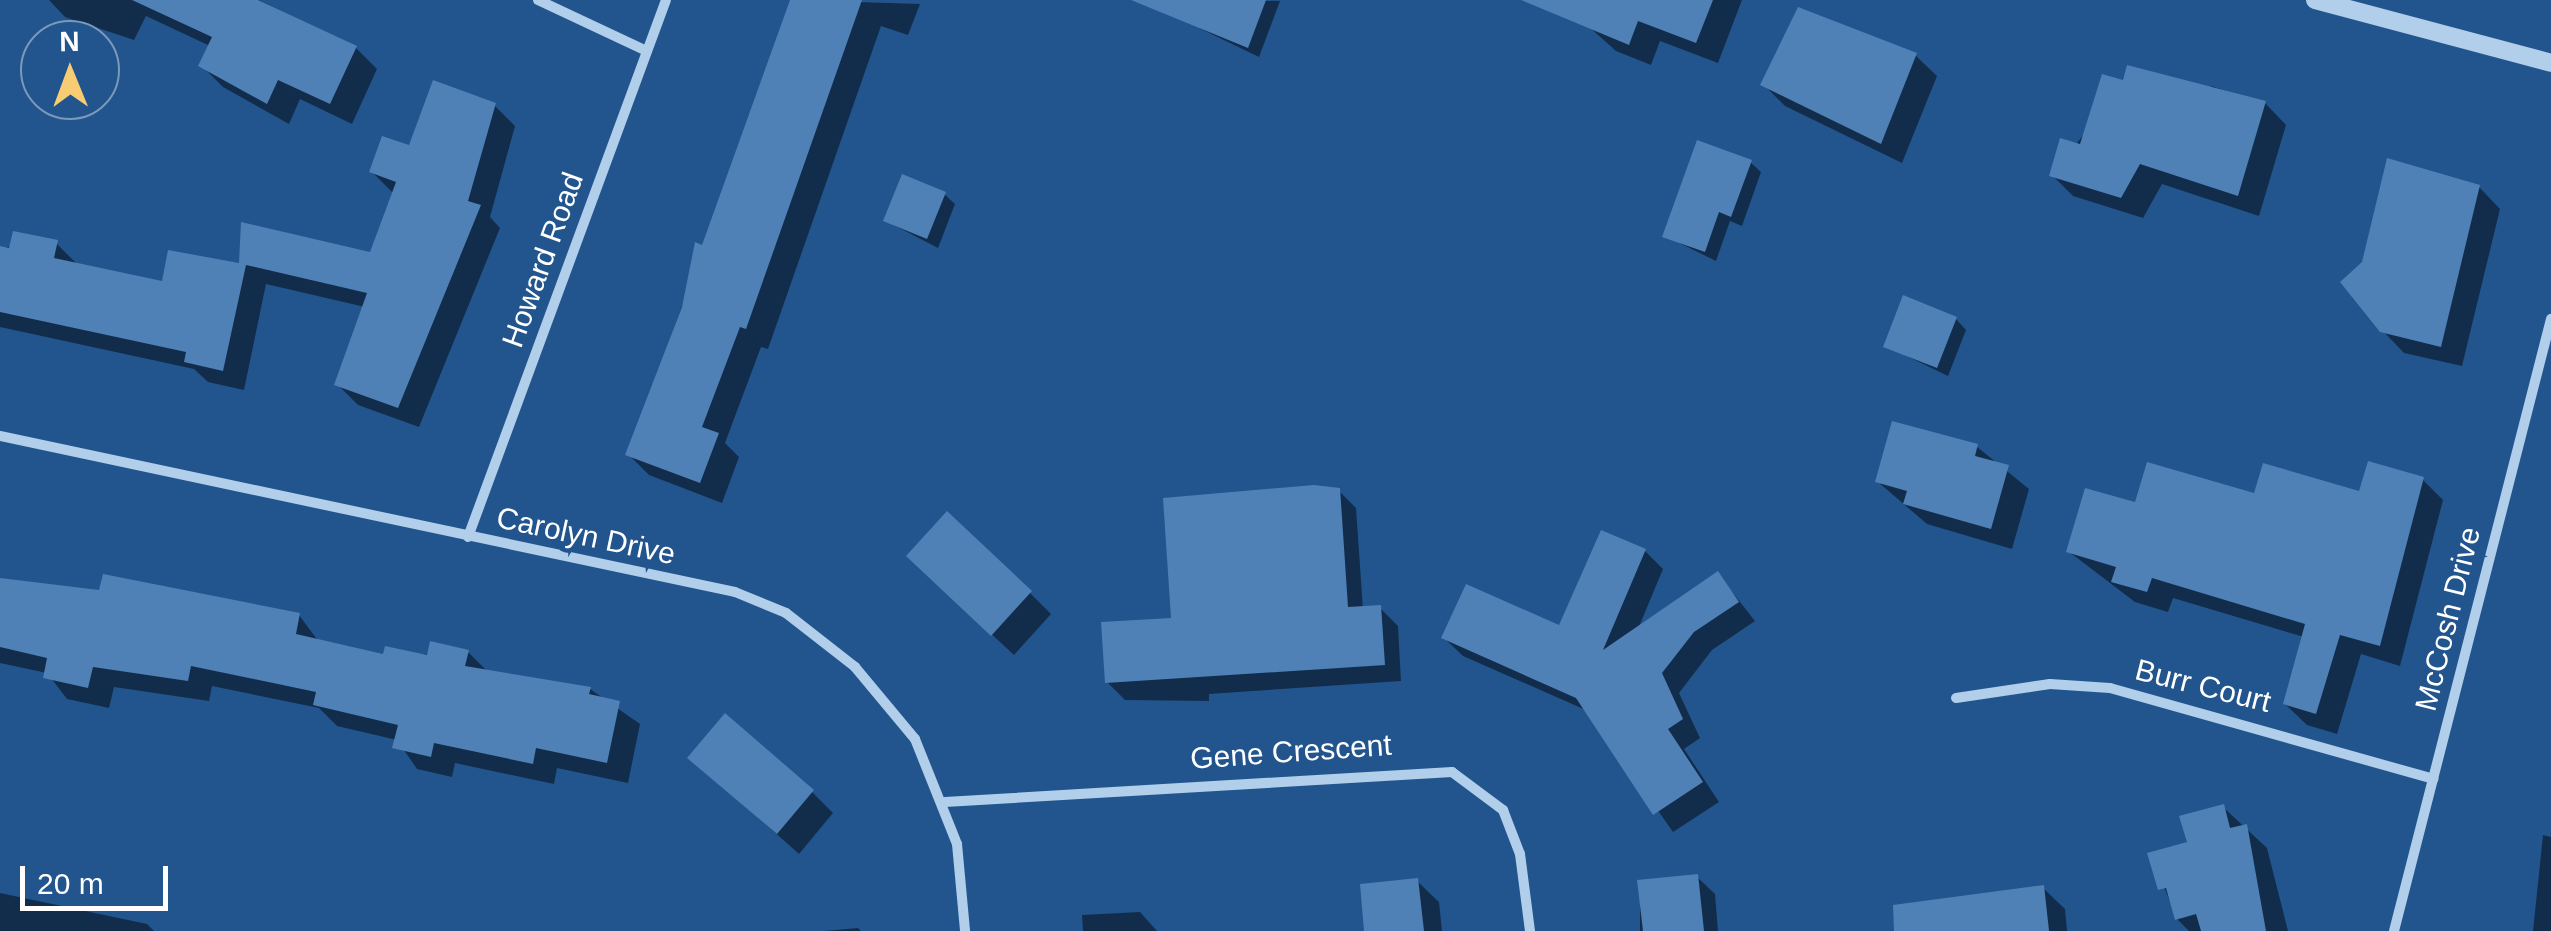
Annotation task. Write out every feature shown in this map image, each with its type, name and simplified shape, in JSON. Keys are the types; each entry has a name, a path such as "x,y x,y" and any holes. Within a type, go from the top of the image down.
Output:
{"street":[{"path":"538,0 647,52"},
{"name":"Howard Road","path":"468,537 666,0"},
{"path":"2316,0 2551,63"},
{"name":"McCosh Drive","path":"2394,931 2551,319"},
{"name":"Carolyn Drive","path":"0,436 735,592 786,613 855,667 899,718 945,802 965,931"},
{"name":"Burr Court","path":"1956,698 2050,684 2110,688 2433,779"},
{"name":"Gene Crescent","path":"945,802 1452,772 1502,810 1520,854 1530,931"}],"building":[{"path":"132,0 258,0 357,46 330,104 278,80 267,104 198,66 212,37"},
{"path":"790,0 862,0 746,329 740,327 702,427 719,433 700,483 625,455 682,307 695,242 702,245"},
{"path":"1131,0 1266,0 1248,48"},
{"path":"1521,0 1713,0 1696,43 1638,21 1629,45"},
{"path":"1798,7 1917,53 1881,144 1760,85"},
{"path":"2127,65 2266,101 2238,196 2140,164 2121,198 2049,176 2060,138 2080,144 2102,74 2123,80"},
{"path":"433,80 496,103 468,201 481,205 398,408 334,385 367,293 246,265 223,371 184,362 186,352 0,312 0,246 9,248 13,231 58,240 54,258 162,281 168,250 239,263 241,222 370,252 396,182 369,172 382,136 409,145"},
{"path":"1697,140 1752,160 1731,217 1719,212 1705,252 1662,237"},
{"path":"2387,158 2480,185 2441,347 2380,332 2340,282 2362,262"},
{"path":"902,174 946,192 927,239 883,221"},
{"path":"1903,295 1957,317 1937,368 1883,347"},
{"path":"1892,421 1978,444 1975,456 2009,465 1991,529 1903,504 1907,491 1875,482"},
{"path":"2368,461 2424,477 2380,646 2340,635 2316,714 2283,704 2305,624 2152,578 2147,592 2111,582 2116,567 2066,552 2085,488 2135,502 2147,462 2254,493 2263,463 2359,491"},
{"path":"1314,485 1340,488 1348,607 1381,605 1385,665 1105,683 1101,622 1171,618 1163,498"},
{"path":"947,511 1032,591 991,636 906,556"},
{"path":"1601,530 1646,549 1603,650 1718,571 1739,602 1694,632 1662,673 1683,719 1668,729 1703,782 1653,815 1576,698 1441,638 1466,584 1559,625"},
{"path":"103,574 300,613 296,634 383,654 385,646 427,655 430,641 469,650 465,666 591,687 589,694 620,701 607,763 536,748 533,764 434,743 431,757 392,748 398,725 313,705 316,692 191,666 188,681 93,667 88,688 43,678 47,658 0,647 0,578 99,590"},
{"path":"725,713 814,790 777,834 687,758"},
{"path":"2224,804 2230,828 2247,824 2266,931 2201,931 2196,914 2175,920 2166,888 2158,890 2147,853 2187,842 2179,816"},
{"path":"1698,874 1704,931 1643,931 1637,880"},
{"path":"1418,878 1424,931 1364,931 1360,884"},
{"path":"2044,885 2049,931 1894,931 1893,905"}]}
